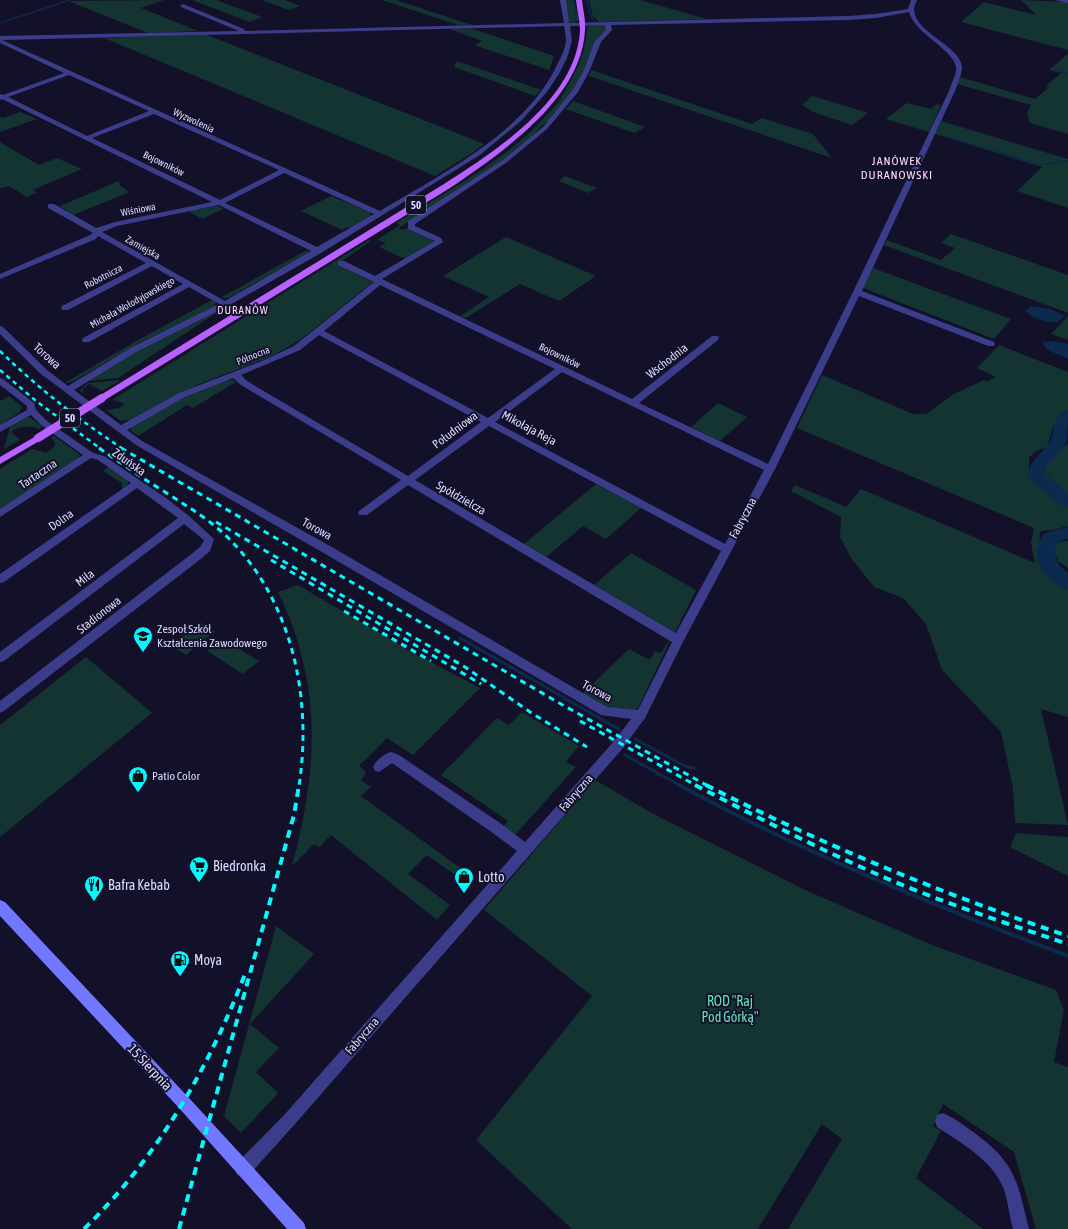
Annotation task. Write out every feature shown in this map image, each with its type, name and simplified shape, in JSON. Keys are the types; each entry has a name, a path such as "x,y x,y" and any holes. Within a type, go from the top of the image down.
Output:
{"main road":[{"name":"50","path":"0,461 441,190 504,147 538,116 564,85 578,55 582,42 583,24 579,0"},
{"name":"15 Sierpnia","path":"0,906 298,1229"}],"street":[{"path":"68,390 135,349 196,320 318,251 478,154 519,120 544,92 564,58 569,41 562,0"},
{"path":"0,40 39,37 608,24 876,16 910,10 914,0"},
{"path":"1058,0 1068,1"},
{"path":"183,6 225,22 245,32"},
{"name":"Fabryczna","path":"243,1169 305,1102 619,744 641,716 678,640 770,469 857,292 952,91 958,71 957,61 928,34 910,10"},
{"path":"788,13 807,19"},
{"name":"Północna","path":"122,429 182,395 265,363 297,348 378,280 437,244 439,242 438,240 411,227 410,224 505,161 545,128 575,92 586,72 598,41 609,30 608,24"},
{"name":"Wyzwolenia","path":"0,40 152,112 380,214"},
{"path":"1,97 69,73"},
{"name":"Bojowników","path":"1,97 318,251"},
{"path":"87,138 152,112"},
{"name":"Wiśniowa","path":"0,277 93,237 100,230 115,224 220,203 284,172"},
{"name":"Zamiejska","path":"51,206 225,304"},
{"name":"Robotnicza","path":"65,308 151,263"},
{"name":"Bojowników","path":"341,263 770,469"},
{"name":"Michała Wołodyjowskiego","path":"86,340 189,284"},
{"path":"857,292 991,344"},
{"name":"Torowa","path":"0,329 30,360 61,386 122,429 139,443 326,549 605,712 641,716"},
{"name":"Mikołaja Reja","path":"318,331 726,549"},
{"name":"Wschodnia","path":"633,403 715,338"},
{"name":"Południowa","path":"363,513 562,368"},
{"name":"Spółdzielcza","path":"234,374 244,383 407,481 678,640"},
{"name":"Zduńska","path":"0,381 31,405 32,411 44,423 90,454 101,458 137,483 185,518 209,539"},
{"path":"0,429 32,411"},
{"name":"Tartaczna","path":"0,514 90,454"},
{"name":"Dolna","path":"0,579 137,483"},
{"name":"Miła","path":"0,658 185,518"},
{"name":"Stadionowa","path":"0,708 198,555 206,548 209,539"},
{"path":"379,767 387,759 395,759 495,827 525,850"},
{"path":"943,1121 992,1157 1001,1167 1010,1184 1021,1229"}],"green space":[{"path":"164,0 141,8 198,31 148,33 68,1"},
{"path":"192,0 216,0 262,17 250,22"},
{"path":"261,0 285,0 300,6 289,10"},
{"path":"382,0 396,0 472,25 458,25"},
{"path":"564,0 574,0 579,20 574,23 569,22"},
{"path":"589,0 640,0 707,19 598,22 597,19 593,17"},
{"path":"1021,0 1068,2 1068,50 961,22 984,2 1036,15"},
{"path":"600,24 606,25 607,30 591,56 573,92 549,121 540,127 535,135 514,153 399,228 402,230 406,228 435,241 405,259 379,247 386,243 377,240 400,225 396,223 485,168 526,135 545,117 562,97 579,64 587,27"},
{"path":"450,29 473,29 554,56 549,70 474,45 482,41"},
{"path":"207,35 484,144 471,154 435,176 104,38"},
{"path":"1068,54 1068,134 1030,123 1027,112 1031,105 957,84 960,77 1035,99 1048,88 1046,86 1061,73 1049,70"},
{"path":"457,61 541,90 535,96 454,67"},
{"path":"591,70 752,124 762,118 813,134 832,158 589,76"},
{"path":"812,96 868,113 852,125 813,112 802,105"},
{"path":"573,101 645,127 634,133 566,109"},
{"path":"907,103 931,109 937,104 941,105 929,132 886,119"},
{"path":"20,112 37,119 0,132 0,117 3,118"},
{"path":"941,121 1068,159 1068,208 1017,191 1042,167 935,134"},
{"path":"0,142 39,165 57,158 82,169 33,190 37,192 27,197 9,186 0,188"},
{"path":"565,176 597,188 588,193 559,181"},
{"path":"119,181 120,186 130,192 73,215 60,206"},
{"path":"331,196 371,212 370,213 372,216 350,228 347,227 342,230 301,211"},
{"path":"218,206 223,209 202,219 188,211"},
{"path":"951,234 1068,275 1068,313 884,245 887,240 941,260 955,248 941,243"},
{"path":"506,237 596,276 559,301 520,284 466,318 460,316 489,297 443,276"},
{"path":"369,240 371,241 342,261 345,262 346,269 373,282 300,340 270,357 197,385 132,419 121,421 106,410 119,408 124,404 112,399"},
{"path":"307,250 308,253 229,298 220,298"},
{"path":"873,268 1011,319 994,339 863,288"},
{"path":"212,300 216,302 214,307 141,342 74,381 63,384 136,341"},
{"path":"231,303 118,378 88,381 141,349 199,321"},
{"path":"1068,316 1068,340 1051,334"},
{"path":"999,345 1068,372 1068,410 1056,421 1048,447 1038,450 1029,457 1029,471 1060,502 1068,506 1068,526 1053,530 1041,531 1039,536 1041,541 1041,565 1053,579 1068,586 1068,717 1041,709 1068,825 1015,823 1013,788 1001,732 942,670 926,624 903,598 874,587 851,558 840,537 841,517 791,491 795,485 846,507 861,489 1035,563 1031,543 1034,528 797,428 822,375 913,414 926,414 954,394 984,380 988,381 996,377 977,368"},
{"path":"121,380 102,391 89,384 83,389 82,393 80,390 88,383"},
{"path":"226,380 236,382 193,408 187,405 138,436 130,430 132,427 178,400"},
{"path":"9,396 22,407 20,412 0,425 0,401"},
{"path":"718,403 747,417 720,441 691,427"},
{"path":"28,417 42,427 39,429 32,427 17,428 11,432 20,440 4,449 10,427"},
{"path":"54,436 80,455 79,458 0,512 0,469 32,449 46,453 54,447 55,442 51,438"},
{"path":"1068,444 1068,496 1059,486 1042,473 1044,468 1056,453"},
{"path":"110,466 129,481 127,486 122,490 122,483 103,471"},
{"path":"596,484 641,508 606,539 583,526 546,557 524,544"},
{"path":"1068,541 1068,568 1059,562 1051,547 1055,542"},
{"path":"631,553 696,590 675,632 594,585"},
{"path":"298,585 417,655 480,688 413,755 387,738 359,766 366,772 361,780 371,787 361,796 474,878 469,885 427,855 408,874 450,905 437,920 331,835 319,847 314,844 292,866 301,830 307,795 311,761 312,727 309,694 303,660 293,626 278,592"},
{"path":"200,622 215,631 186,655 171,646"},
{"path":"222,638 259,661 243,674 207,651"},
{"path":"669,640 669,643 637,710 604,707 582,694 629,649 650,660 655,651 661,653"},
{"path":"86,657 152,713 0,837 0,725"},
{"path":"522,712 579,746 566,762 576,767 515,835 503,827 508,821 441,775 497,718 509,725"},
{"name":"ROD \"Raj Pod Górką\"","path":"595,780 659,817 805,890 932,945 1056,990 1064,1010 1054,1062 1068,1067 1068,1229 1036,1229 1014,1152 943,1104 933,1126 941,1131 916,1178 983,1229 788,1229 842,1139 822,1124 758,1229 572,1229 476,1140 592,996 484,910"},
{"path":"1016,833 1068,837 1068,876 1010,847"},
{"path":"276,926 314,954 250,1024 279,1048 256,1072 278,1093 241,1133 224,1116"}],"water":[{"path":"1031,306 1051,309 1065,316 1057,322 1040,320 1026,311"},
{"path":"1054,341 1068,344 1068,359 1046,348 1042,342"}],"waterway":[{"path":"0,23 70,0"},
{"path":"573,0 576,17 574,21"},
{"path":"587,0 591,17 595,21"},
{"path":"1053,70 1068,74"},
{"path":"940,135 1035,163 1044,164 1068,161"},
{"path":"1068,415 1063,423 1059,442 1041,462 1036,476 1068,502"},
{"path":"1068,533 1051,537 1047,544 1046,551 1046,557 1052,569 1068,583"},
{"path":"460,638 620,730"},
{"path":"635,739 685,766 694,768"},
{"path":"625,755 681,786"},
{"path":"679,785 726,810 822,856 919,898 1068,956"}],"railway":[{"path":"0,351 59,403 123,449"},
{"path":"0,370 36,401 101,449"},
{"path":"99,448 215,526 246,557 265,586 280,616 292,649 299,683 303,717 303,752 299,786"},
{"path":"121,448 561,704 708,786"},
{"path":"216,522 465,667 533,714 587,747"},
{"path":"271,560 481,684"},
{"path":"344,611 431,661"},
{"path":"580,721 697,786"},
{"path":"179,1229 294,815 299,785"},
{"path":"695,785 760,819 849,862 920,892 1068,944"},
{"path":"708,786 794,828 929,886 1068,936"},
{"path":"84,1229 110,1202 158,1142 215,1044 245,974"}],"place":[{"name":"Zespoł Szkół Kształcenia Zawodowego","path":"143,653"},
{"name":"Patio Color","path":"138,793"},
{"name":"Biedronka","path":"199,883"},
{"name":"Lotto","path":"464,894"},
{"name":"Bafra Kebab","path":"94,902"},
{"name":"Moya","path":"180,977"}],"district":[{"name":"JANÓWEK DURANOWSKI","path":"897,168"},
{"name":"DURANÓW","path":"243,310"}]}
